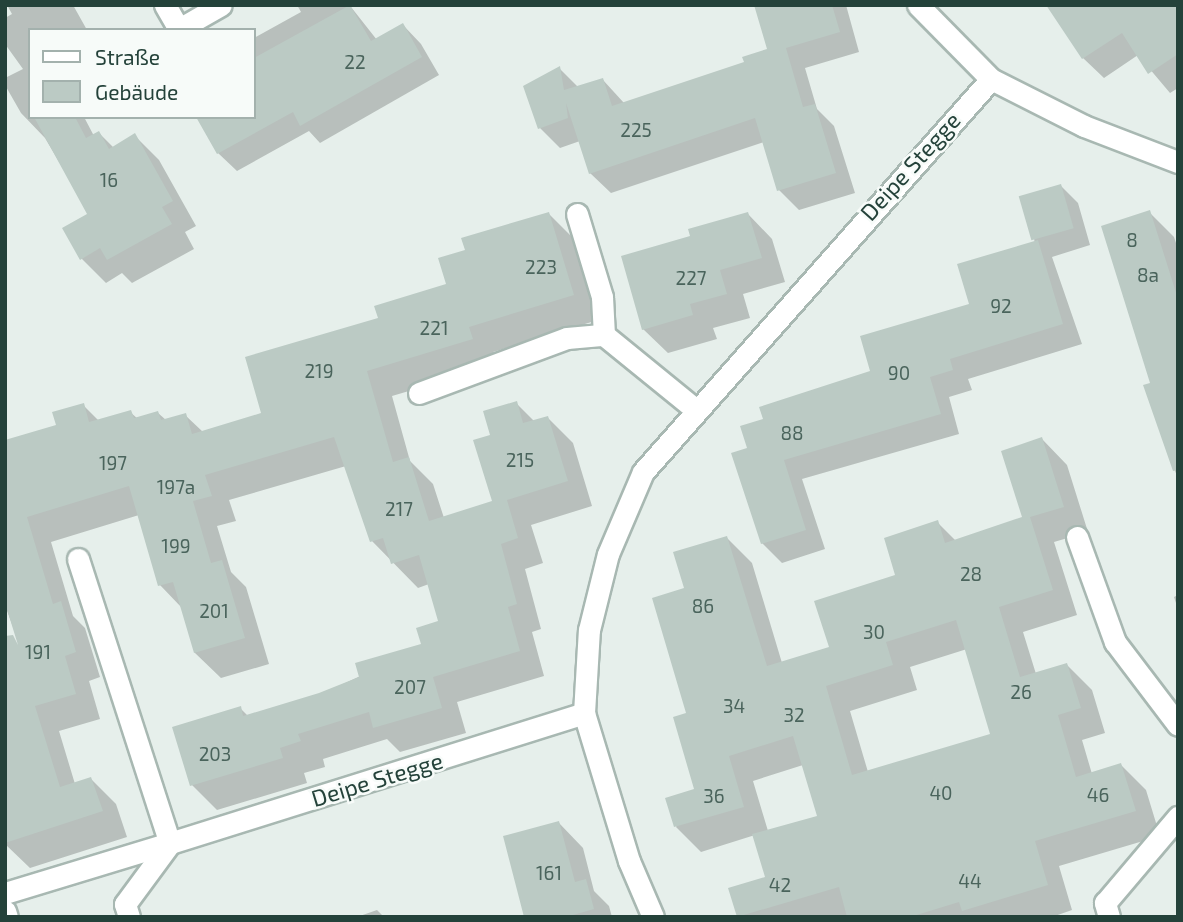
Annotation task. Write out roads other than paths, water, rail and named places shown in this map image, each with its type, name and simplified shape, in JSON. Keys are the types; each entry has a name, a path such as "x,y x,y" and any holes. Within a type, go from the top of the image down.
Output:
{"street":[{"path":"165,5 178,28"},
{"path":"181,28 221,5"},
{"path":"918,5 991,79 1084,126 1178,162"},
{"name":"Deipe Stegge","path":"653,917 629,861 584,713 590,630 608,554 643,472 695,409 991,79"},
{"path":"577,214 602,298 604,335"},
{"path":"419,393 567,338 604,335 695,409"},
{"path":"1077,537 1115,642 1178,725"},
{"path":"78,559 170,843 125,904 128,917"},
{"name":"Deipe Stegge","path":"5,892 584,713"},
{"path":"1110,917 1105,903 1178,817"},
{"path":"5,911 7,917"}]}
